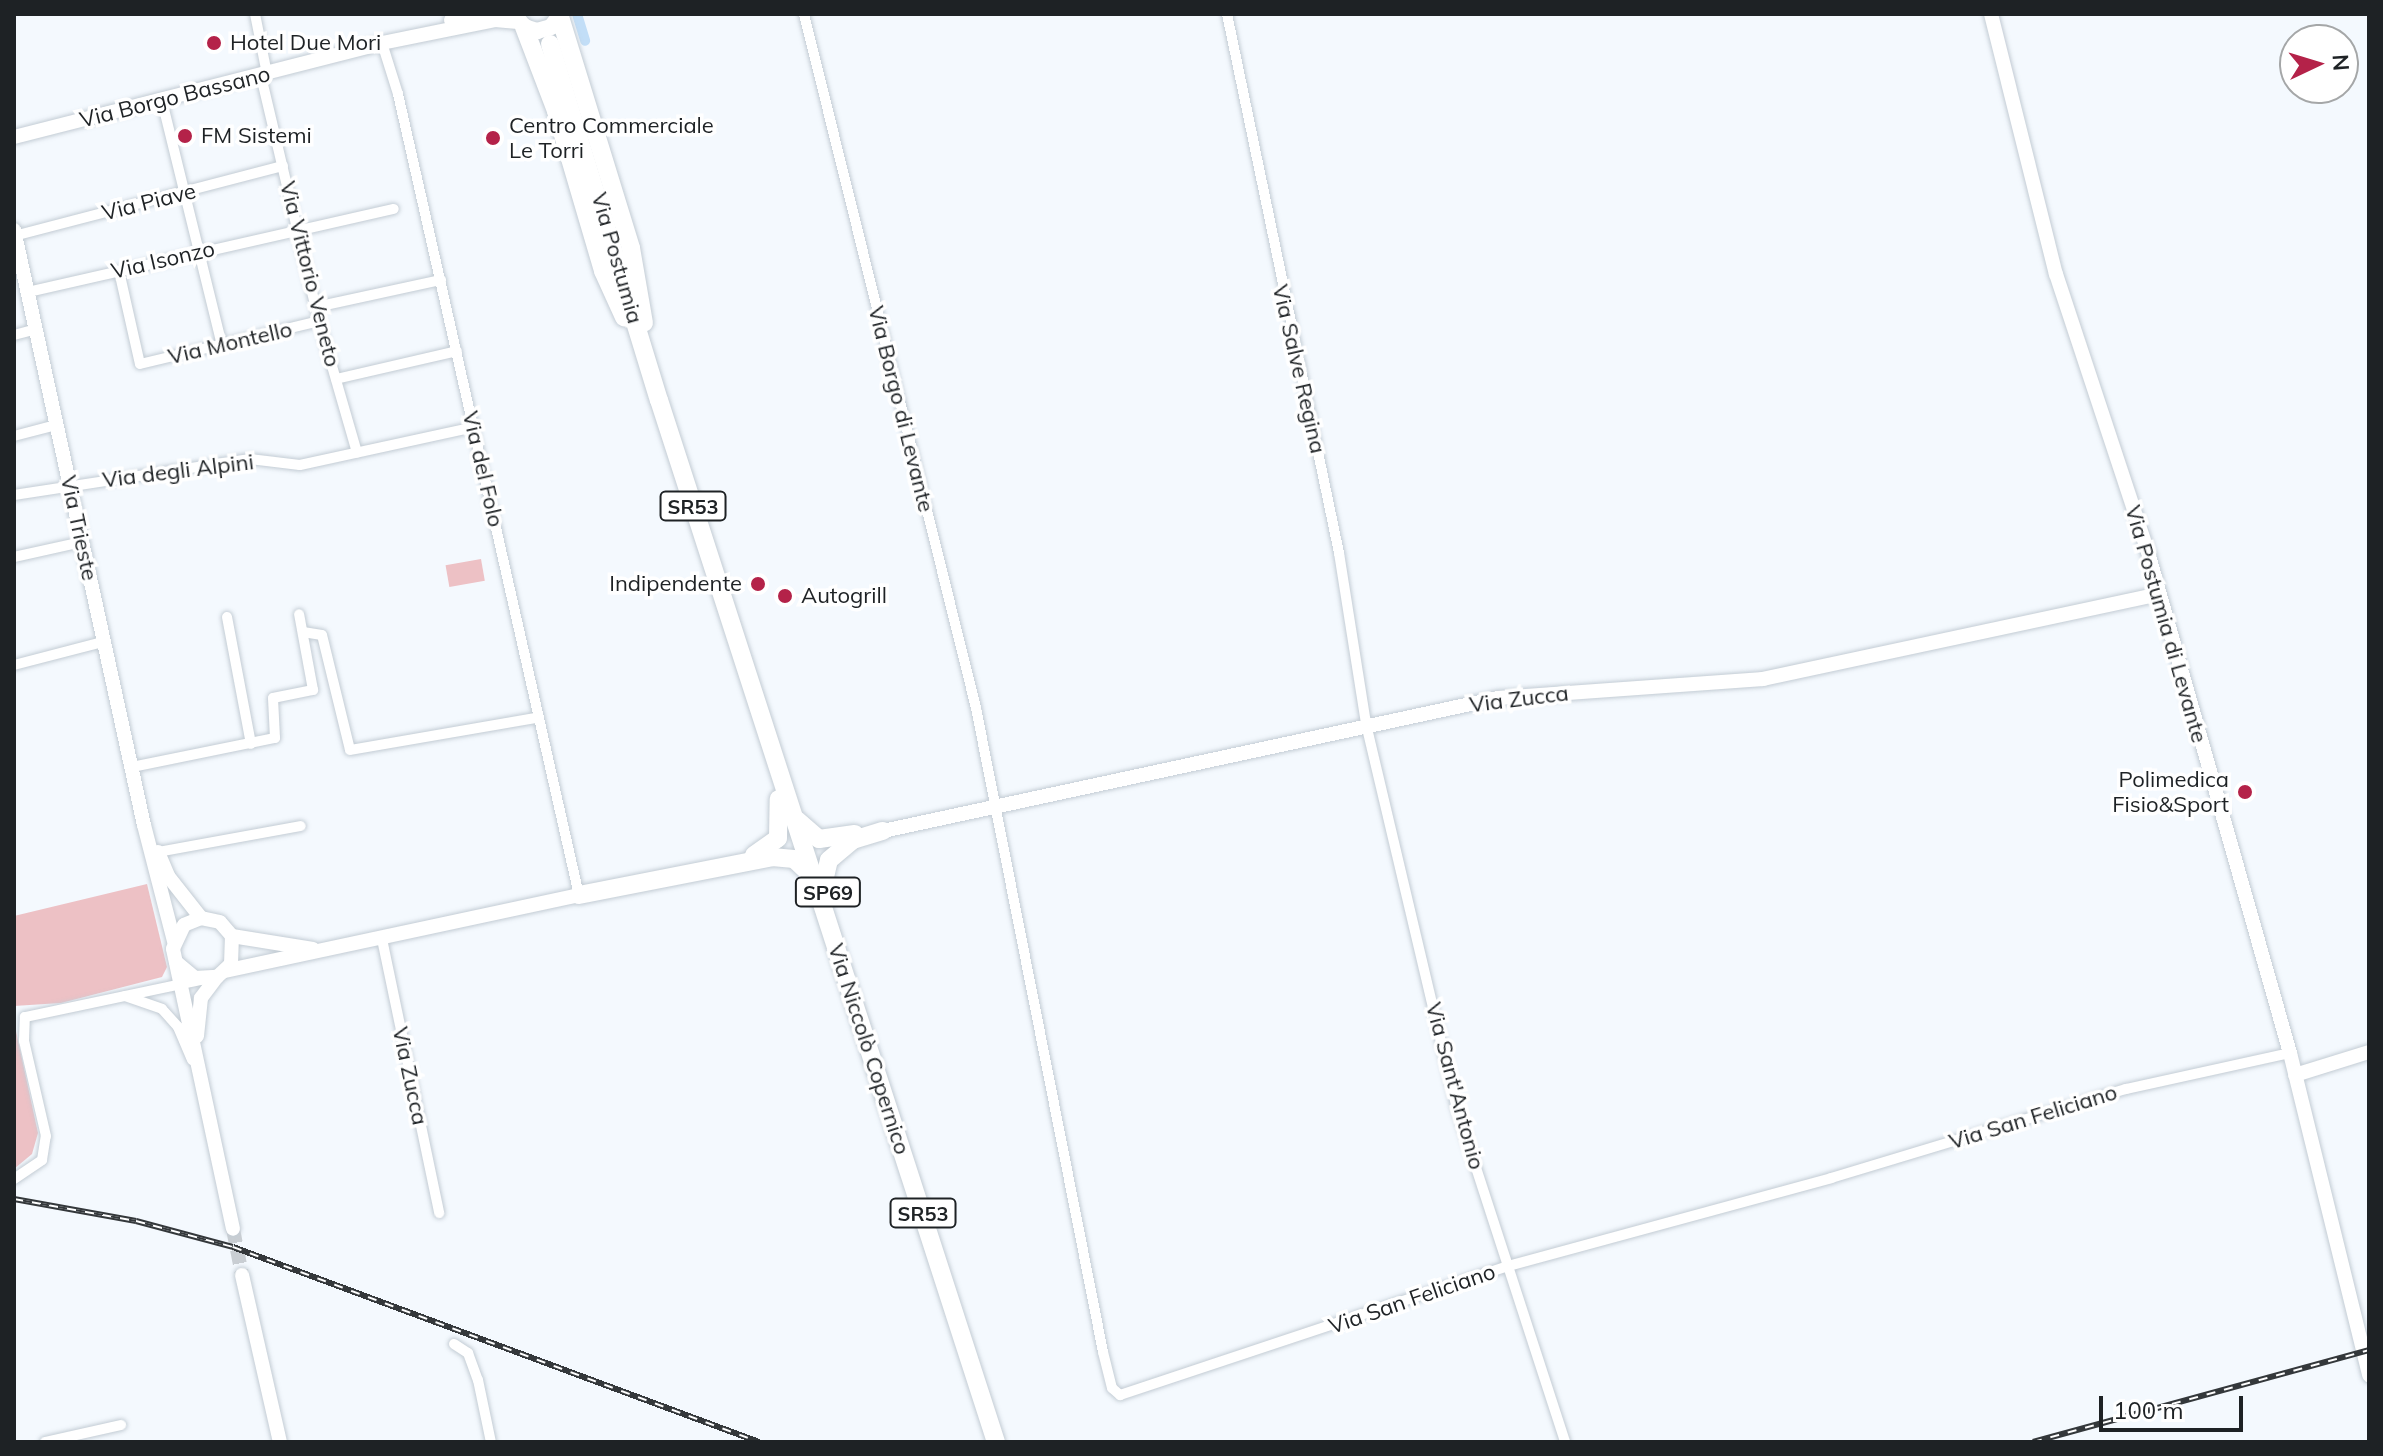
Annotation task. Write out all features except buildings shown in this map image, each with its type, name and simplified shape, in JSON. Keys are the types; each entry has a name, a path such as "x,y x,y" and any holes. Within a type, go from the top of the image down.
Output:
{"highway":[{"path":"560,15 631,248 659,400"},
{"path":"519,21 556,111 603,271 659,400"},
{"name":"Via Postumia","path":"550,44 668,428"},
{"name":"Via Niccolò Copernico","path":"668,428 996,1442"},
{"name":"SP69","path":"740,861 770,847 782,828 760,714"},
{"name":"SP69","path":"792,811 807,833 819,839 883,831"},
{"name":"SP69","path":"848,985 826,867 844,846 883,831"},
{"name":"SP69","path":"579,895 740,861 788,857 814,879"}],"main road":[{"name":"Via Borgo Bassano","path":"519,21 544,30 560,15"}],"street":[{"name":"Via Vittorio Veneto","path":"255,14 264,75 297,228 319,321 357,453"},
{"name":"Via Borgo Bassano","path":"14,137 264,75 475,14"},
{"name":"Via Borgo di Levante","path":"804,14 963,653 993,805"},
{"name":"Via Salve Regina","path":"1227,14 1339,553 1366,724"},
{"name":"Via Postumia di Levante","path":"1991,14 2056,274 2158,594 2290,1053 2369,1375"},
{"name":"Via Borgo Bassano","path":"453,21 519,21"},
{"name":"Via del Folo","path":"382,43 441,280 536,718 579,895"},
{"path":"162,101 222,345"},
{"name":"Via Piave","path":"14,234 283,166"},
{"name":"Via Isonzo","path":"28,292 297,228 394,209"},
{"name":"Via Trieste","path":"14,234 175,953 200,1080"},
{"name":"Via Montello","path":"119,271 140,364 319,321"},
{"name":"Via Montello","path":"316,307 441,280"},
{"path":"14,335 36,329"},
{"name":"Via Vittorio Veneto","path":"336,379 457,351"},
{"path":"14,436 56,425"},
{"name":"Via degli Alpini","path":"14,495 250,459 300,465 474,427"},
{"path":"14,557 82,542"},
{"name":"Via Zucca","path":"883,831 1366,724 1498,698 1763,679 2158,594"},
{"path":"132,767 276,737 273,698 312,691 299,614"},
{"path":"227,617 251,744"},
{"path":"303,632 317,630 322,635 350,750 536,718"},
{"path":"14,665 103,642"},
{"name":"Via Sant'Antonio","path":"1366,724 1456,1106 1565,1442"},
{"name":"Via San Feliciano","path":"993,805 1112,1388 1120,1395 1136,1393 1508,1266 1831,1178 2126,1089 2290,1053"},
{"name":"Via Trieste","path":"144,825 168,876 201,918"},
{"path":"158,852 301,826"},
{"name":"SP69","path":"215,976 579,895"},
{"path":"119,995 167,979 184,925 201,918"},
{"name":"SP69","path":"201,918 220,922 232,936 330,950"},
{"path":"232,936 234,955 201,998 196,1023 200,1080 233,1229"},
{"name":"Via Zucca","path":"382,939 439,1213"},
{"path":"175,953 188,975 215,976"},
{"path":"14,1179 42,1160 46,1136 24,1041 25,1017 215,976"},
{"path":"119,995 151,1001 162,1009 178,1027 200,1080"},
{"path":"2295,1075 2369,1052"},
{"path":"242,1275 280,1442"},
{"path":"454,1344 468,1353 478,1380 491,1442"},
{"path":"45,1442 121,1425"}],"shaded area":[{"path":"481,559 485,581 449,587 446,565"},
{"path":"147,884 167,967 162,977 61,1003 14,1006 14,916"},
{"path":"14,1022 38,1133 32,1154 14,1169"}],"waterway":[{"path":"577,14 585,41"}],"tunnel":[{"path":"233,1229 242,1275"}],"railway":[{"path":"14,1199 136,1221 233,1247 759,1442"},
{"path":"2033,1442 2369,1350"}],"place":[{"name":"Hotel Due Mori","path":"214,43"},
{"name":"FM Sistemi","path":"185,136"},
{"name":"Centro Commerciale Le Torri","path":"493,138"},
{"name":"Indipendente","path":"758,584"},
{"name":"Autogrill","path":"785,596"},
{"name":"Polimedica Fisio&Sport","path":"2245,792"}]}
